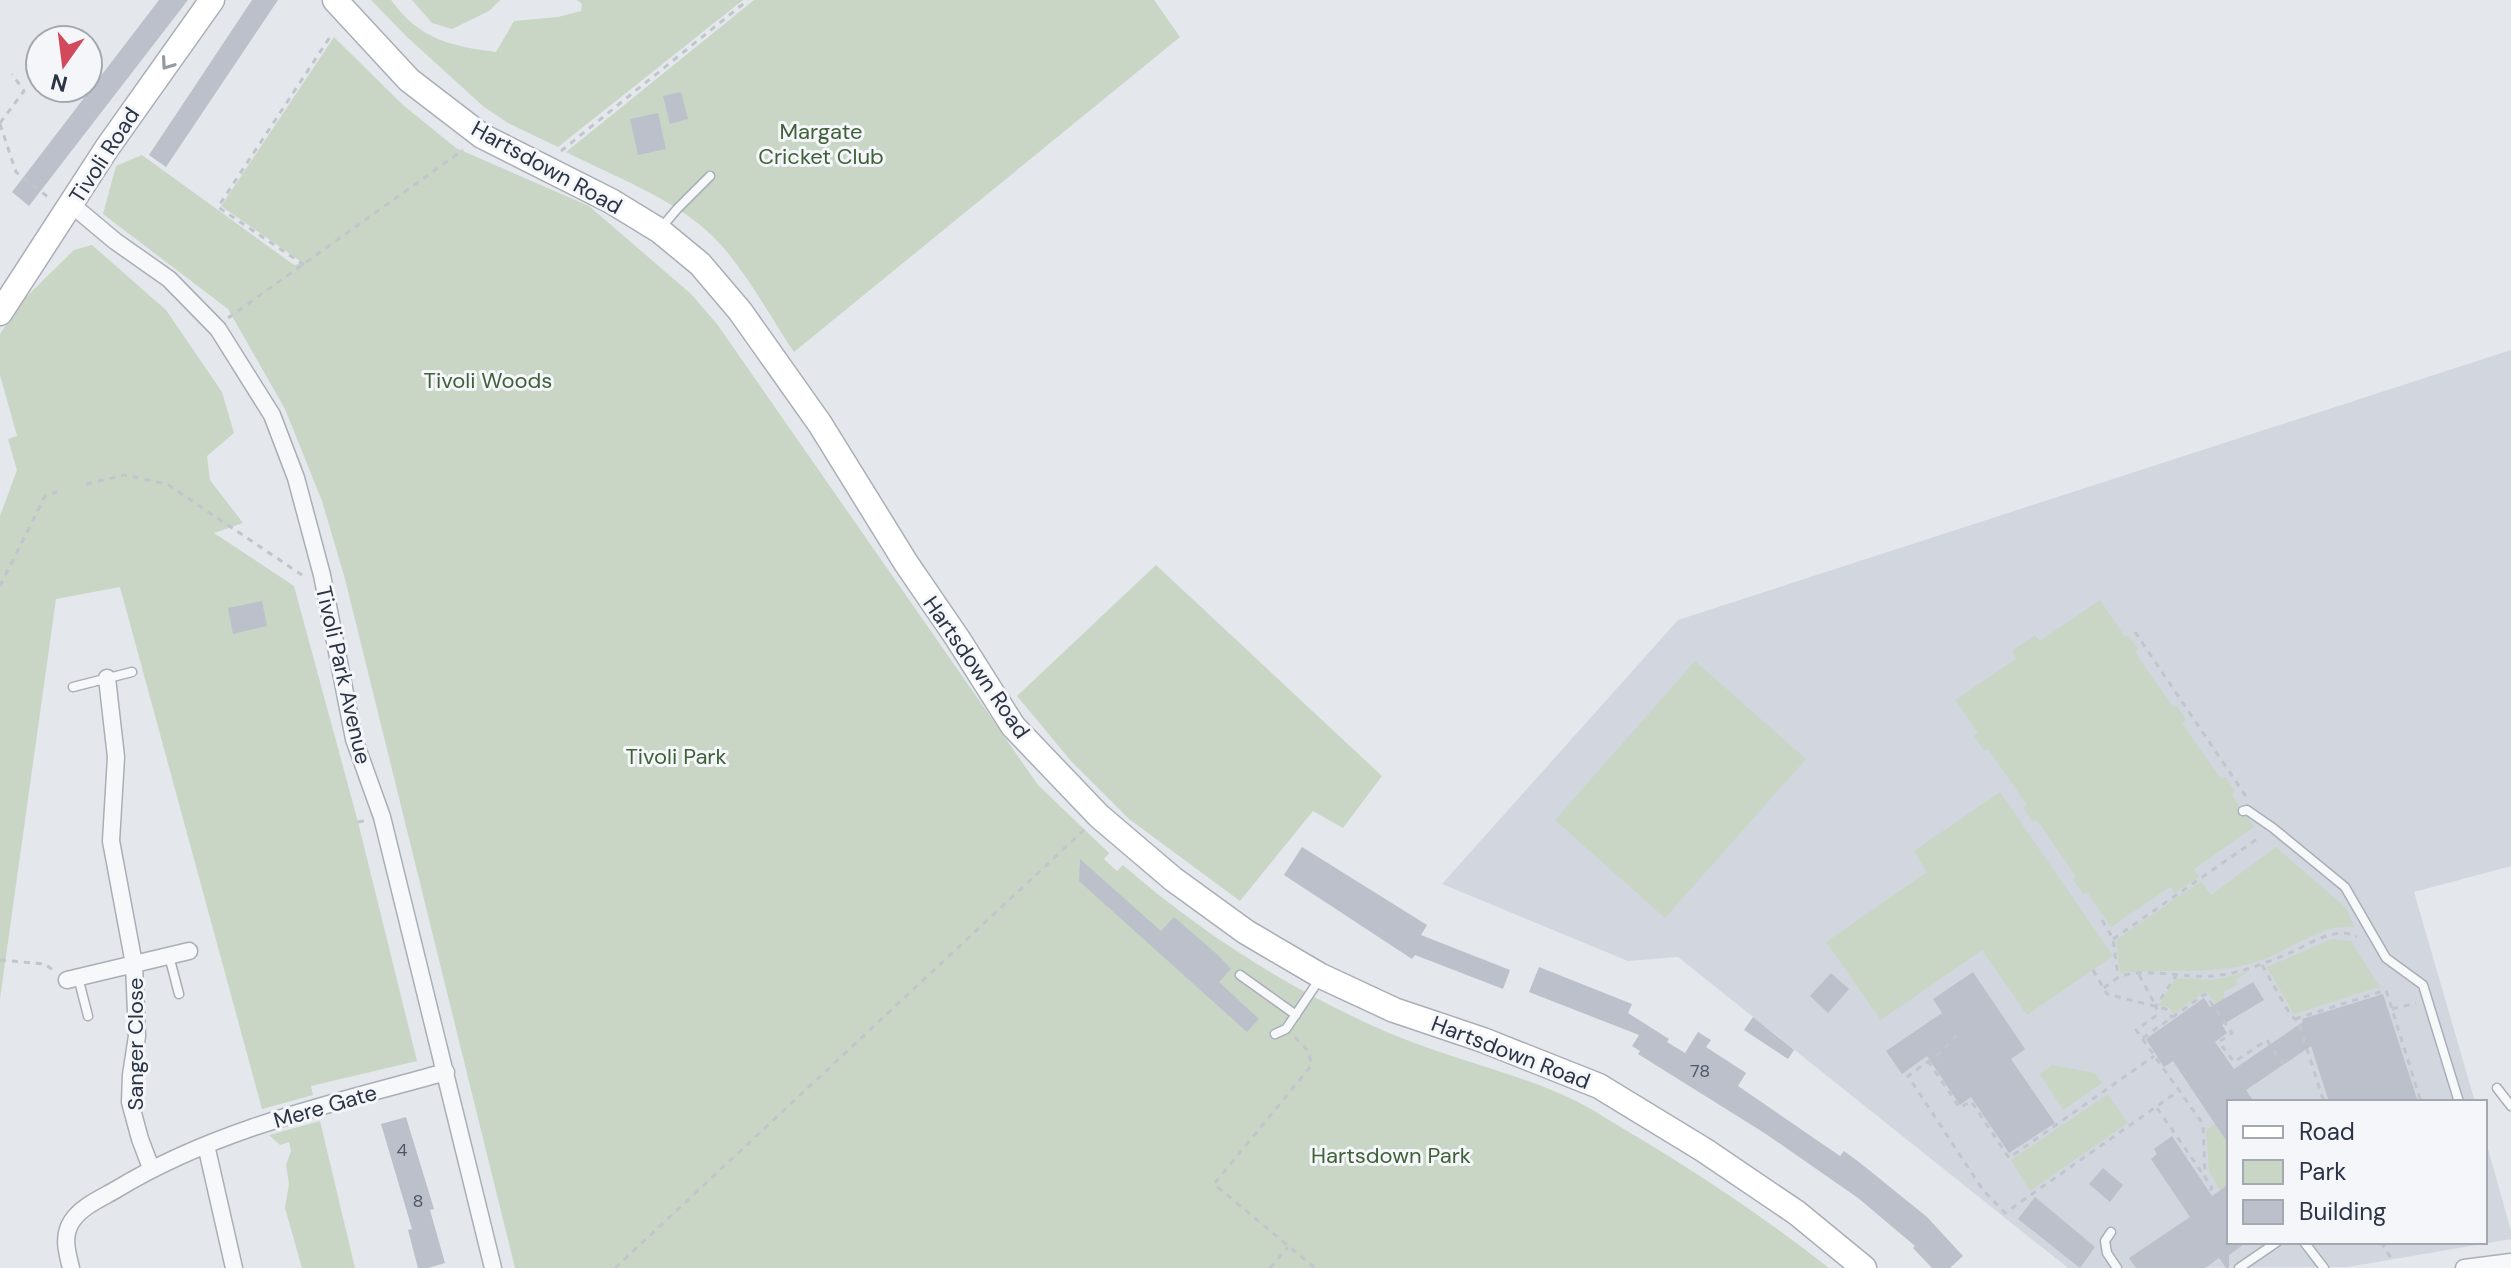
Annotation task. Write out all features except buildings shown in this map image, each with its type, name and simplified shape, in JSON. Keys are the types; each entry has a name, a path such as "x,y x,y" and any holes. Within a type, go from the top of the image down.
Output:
{"main road":[{"name":"Tivoli Road","path":"0,313 107,148 212,0"},
{"name":"Hartsdown Road","path":"335,0 409,80 482,136 611,201 660,231 700,264 740,311 820,424 1013,726 1099,816 1173,879 1246,932 1321,976 1394,1010 1483,1040 1599,1086 1774,1197 1864,1268"}],"street":[{"name":"Tivoli Park Avenue","path":"69,208 169,279 218,329 272,415 296,478 322,575 354,739 382,817 493,1268"},
{"name":"Sanger Close","path":"107,678 116,757 111,841 134,964 137,1036 130,1102 151,1168"},
{"name":"Sanger Close","path":"73,979 189,951"},
{"name":"Mere Gate","path":"71,1268 65,1234 72,1221 82,1210 151,1168 266,1122 446,1072"},
{"path":"206,1145 234,1268"},
{"path":"2464,1268 2511,1262"}],"lane":[{"path":"660,231 710,176"},
{"path":"73,687 132,672"},
{"path":"2243,811 2256,815 2345,887 2386,958 2423,985 2458,1100"},
{"name":"Sanger Close","path":"169,956 179,994"},
{"path":"1240,975 1296,1015"},
{"path":"1275,1034 1286,1029 1321,976"},
{"path":"73,979 88,1016"},
{"path":"2497,1088 2511,1106"},
{"path":"2111,1232 2105,1241 2107,1253 2117,1268"},
{"path":"2239,1268 2274,1244"},
{"path":"2315,1246 2324,1268"}],"path":[{"path":"542,166 748,0"},
{"path":"304,265 218,207 330,37"},
{"path":"12,74 24,91 0,124 16,172 69,208"},
{"path":"218,329 232,314 482,136"},
{"path":"86,484 125,475 167,484 301,575 322,575"},
{"path":"0,586 45,496 57,492"},
{"path":"2135,632 2256,815"},
{"path":"615,1268 1099,816"},
{"path":"2113,939 2273,828"},
{"path":"2102,920 2113,939 2118,978"},
{"path":"2104,988 2118,978 2139,975 2230,974 2333,934 2353,934 2386,958"},
{"path":"0,960 45,964 73,979"},
{"path":"2262,964 2307,1044 2323,1100"},
{"path":"2093,970 2107,994 2166,1009 2172,1018"},
{"path":"2156,1006 2177,974"},
{"path":"2139,975 2156,1006 2157,1015 2136,1030 2203,1124 2205,1177"},
{"path":"2295,1019 2386,990 2420,1100"},
{"path":"2142,1039 2205,994 2232,1033 2219,1042 2234,1062 2267,1040 2283,1064"},
{"path":"2392,1009 2429,999"},
{"path":"1286,1029 1309,1052 1311,1066 1214,1184 1315,1268"},
{"path":"1957,1035 1908,1076 1983,1190 2005,1213 2180,1090"},
{"path":"1928,1061 1960,1108 1971,1101 2009,1158 2154,1056"},
{"path":"2156,1106 2212,1188 2209,1191"},
{"path":"2382,1244 2391,1258"},
{"path":"1270,1268 1289,1246"}],"shaded area":[{"path":"2511,350 2511,866 2414,892 2474,1100 2227,1100 2227,1244 2482,1244 2348,1267 2068,1268 1678,957 1628,961 1442,884 1678,620"},
{"path":"2487,1145 2511,1231 2511,1239 2487,1243"}],"green space":[{"path":"371,0 391,0 413,24 438,39 496,52 514,21 558,17 581,11 582,4 577,0 743,0 558,147 508,123 484,107"},
{"path":"412,0 500,0 489,11 452,29 432,23"},
{"name":"Margate Cricket Club","path":"754,0 1154,0 1180,37 794,352 742,272 707,231 658,197 566,152"},
{"path":"334,37 403,105 456,148 589,206 691,294 717,324 1038,785 1109,853 1104,859 1117,871 1123,865 1184,914 1249,959 1353,1017 1584,1105 1712,1184 1829,1268 515,1268 345,579 322,501 285,409 228,309 103,214 116,166 142,155 294,265 303,263 221,206"},
{"path":"92,245 166,310 222,392 234,433 207,456 210,480 243,523 214,533 294,586 358,822 417,1061 311,1086 313,1095 262,1109 120,587 56,599 0,999 0,516 17,470 8,439 17,436 0,375 0,334 20,303 74,250"},
{"path":"1156,565 1382,776 1343,828 1313,811 1240,901 1129,819 1071,761 1017,696"},
{"path":"2100,600 2125,637 2128,635 2138,649 2135,652 2173,707 2176,705 2186,719 2182,723 2221,779 2225,777 2235,792 2232,795 2254,827 2194,869 2199,877 2175,893 2170,887 2111,927 2087,892 2083,894 2073,879 2076,877 2037,820 2033,822 2023,808 2027,805 1988,749 1984,751 1974,736 1978,733 1955,700 2016,659 2012,651 2035,635 2040,641"},
{"path":"1695,661 1806,759 1665,918 1555,820"},
{"path":"2000,792 2113,956 2027,1015 1982,950 1881,1020 1826,942 1927,872 1914,851"},
{"path":"2276,847 2346,908 2355,928 2331,929 2267,958 2239,966 2120,973 2116,940 2201,881 2211,895"},
{"path":"2332,939 2351,941 2381,989 2379,987 2294,1014 2267,967"},
{"path":"2248,972 2236,980 2238,984 2224,992 2224,1001 2218,1006 2206,991 2173,1014 2169,1007 2159,1005 2176,978 2213,980"},
{"path":"2052,1065 2095,1073 2102,1083 2063,1110 2040,1074"},
{"path":"2108,1094 2128,1123 2030,1191 2011,1160"},
{"path":"320,1121 355,1268 302,1268 285,1208 289,1184 286,1165 291,1151 289,1142 280,1145 269,1135"},
{"path":"2215,1124 2227,1142 2227,1185 2220,1190 2209,1171 2206,1130"}],"park label":[{"name":"Tivoli Woods","path":"488,380"},
{"name":"Tivoli Park","path":"676,756"},
{"name":"Hartsdown Park","path":"1391,1155"}]}
